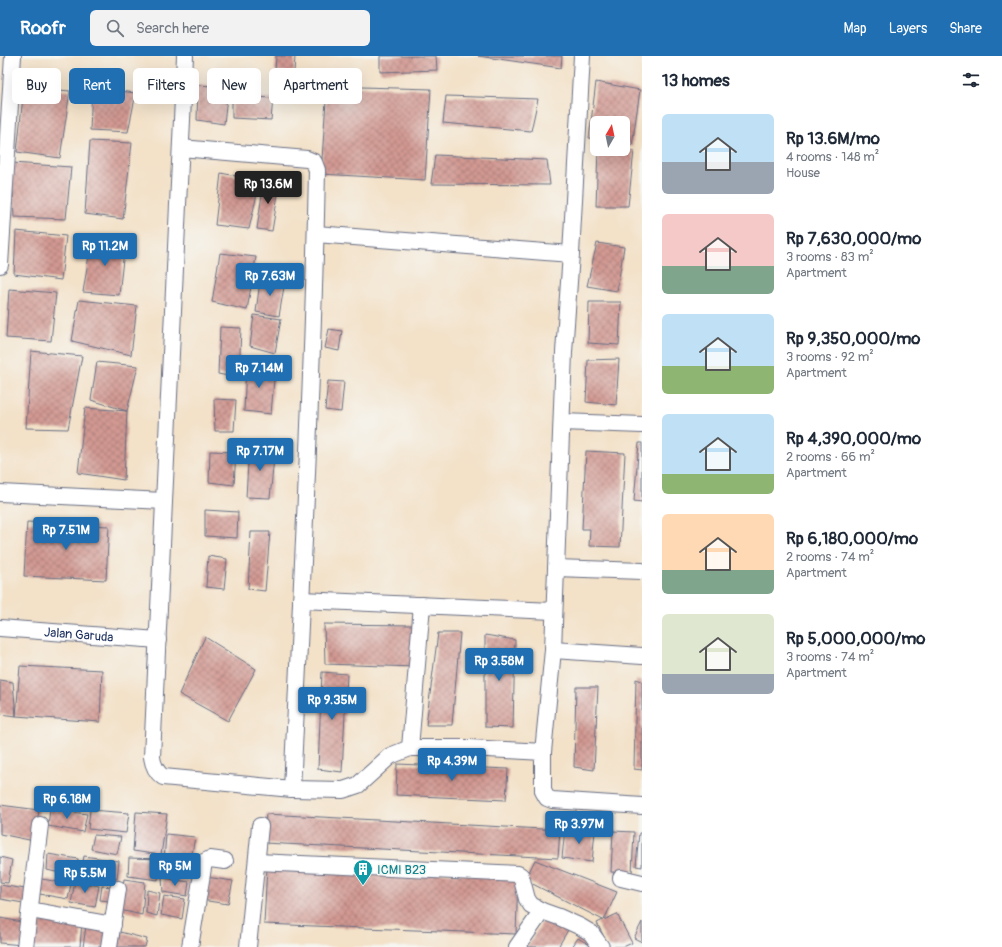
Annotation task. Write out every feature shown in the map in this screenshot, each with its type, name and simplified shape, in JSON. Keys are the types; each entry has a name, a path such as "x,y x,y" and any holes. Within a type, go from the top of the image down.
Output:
{"street":[{"path":"0,265 13,56"},
{"path":"185,56 152,757 158,774 163,777 292,789 344,790 358,785 390,756 410,748 469,748 543,752"},
{"path":"582,56 564,352 553,611 553,650 543,752 543,791 547,798 642,806"},
{"path":"181,148 312,160 317,170 316,234 292,789"},
{"path":"316,234 571,254"},
{"path":"562,422 642,425"},
{"path":"0,493 164,501"},
{"path":"556,568 642,571"},
{"path":"301,600 553,611"},
{"path":"410,748 422,605"},
{"name":"Jalan Garuda","path":"0,628 158,640"},
{"path":"553,650 642,656"},
{"path":"26,947 40,825"},
{"path":"248,947 260,826"},
{"path":"190,947 204,862 210,859 225,861"},
{"path":"257,862 518,874 521,876 527,899 531,905 581,927 591,933 601,947"},
{"path":"620,878 642,883"},
{"path":"109,947 118,889"},
{"path":"30,910 113,925"},
{"path":"517,947 542,911"}],"building":[{"path":"276,56 295,56 294,68 275,68"},
{"path":"380,56 436,56 437,70 380,72"},
{"path":"478,56 562,56 561,68"},
{"path":"596,82 640,90 632,146 630,146 630,116 592,116"},
{"path":"199,85 207,86 207,104 226,104 224,124 197,120"},
{"path":"362,87 431,89 425,180 321,174 326,104 362,104"},
{"path":"61,90 69,91 60,158 17,152 22,104 61,104"},
{"path":"125,92 133,93 134,104 128,132 90,130 91,104 125,104"},
{"path":"446,96 538,99 531,131 443,123"},
{"path":"261,97 269,98 269,104 272,104 271,120 232,118 232,104 261,104"},
{"path":"90,141 132,143 123,219 85,214"},
{"path":"630,151 634,151 628,206 596,206 598,156 630,156"},
{"path":"435,155 547,160 550,185 431,184"},
{"path":"12,163 71,167 66,219 14,217"},
{"path":"221,173 260,181 249,229 215,225"},
{"path":"264,180 280,182 272,231 257,229"},
{"path":"16,231 66,236 61,280 14,274"},
{"path":"92,237 125,242 119,295 83,292"},
{"path":"597,243 624,247 617,291 587,286"},
{"path":"220,253 256,257 247,310 212,302"},
{"path":"260,281 285,281 279,316 256,312"},
{"path":"9,289 56,293 51,341 6,338"},
{"path":"79,300 137,306 131,355 72,341"},
{"path":"589,302 621,302 619,345 588,343"},
{"path":"254,315 281,319 275,353 250,346"},
{"path":"220,327 241,328 239,378 218,374"},
{"path":"329,329 342,331 339,351 325,348"},
{"path":"31,351 82,356 68,429 26,428"},
{"path":"619,359 616,405 586,402 588,360"},
{"path":"97,362 138,366 127,411 91,400"},
{"path":"246,364 275,368 271,414 244,411"},
{"path":"328,381 344,382 341,412 325,410"},
{"path":"214,399 236,400 234,431 215,431"},
{"path":"85,408 127,411 124,480 78,473"},
{"path":"639,443 642,443 642,502 634,501"},
{"path":"249,446 275,448 270,498 246,497"},
{"path":"210,451 236,452 234,485 209,482"},
{"path":"586,451 625,453 620,547 589,546 590,529 582,529"},
{"path":"205,510 238,512 237,538 205,536"},
{"path":"27,522 109,526 106,580 24,576"},
{"path":"251,532 270,532 265,591 248,589"},
{"path":"208,556 227,559 224,589 206,587"},
{"path":"324,624 414,625 416,667 325,664"},
{"path":"438,633 460,633 452,725 426,725"},
{"path":"485,635 515,640 513,728 485,727"},
{"path":"205,637 256,669 228,721 179,694"},
{"path":"20,666 102,670 100,722 16,716"},
{"path":"322,672 347,674 342,772 318,769"},
{"path":"636,679 642,681 642,770 634,769"},
{"path":"0,680 13,682 16,716 0,714"},
{"path":"576,687 598,687 594,770 574,767"},
{"path":"397,764 508,769 506,800 396,795"},
{"path":"0,805 39,810 34,841 0,834"},
{"path":"50,809 87,814 83,832 48,826"},
{"path":"90,810 129,813 126,833 88,829"},
{"path":"136,812 167,814 161,855 133,851"},
{"path":"266,814 560,830 558,858 264,843"},
{"path":"565,828 595,831 592,862 562,858"},
{"path":"613,831 634,832 632,873 611,872"},
{"path":"639,833 642,833 642,867 636,866"},
{"path":"166,834 195,837 188,875 163,874"},
{"path":"94,835 121,837 117,854 91,849"},
{"path":"48,854 78,859 78,877 47,870"},
{"path":"84,856 119,861 117,879 81,874"},
{"path":"0,857 12,860 8,883 0,882"},
{"path":"129,858 161,859 158,880 128,876"},
{"path":"535,860 617,892 604,920 617,914 632,943 623,947 609,947 597,923 603,920 525,880"},
{"path":"267,866 518,876 516,934 264,924"},
{"path":"206,877 233,881 228,904 201,900"},
{"path":"36,878 71,884 68,899 34,893"},
{"path":"162,878 189,882 187,896 163,892"},
{"path":"124,879 145,882 142,915 120,910"},
{"path":"75,882 99,886 95,907 71,903"},
{"path":"0,885 32,890 29,904 0,899"},
{"path":"102,886 112,887 110,901 100,900"},
{"path":"147,890 160,893 157,916 146,913"},
{"path":"164,896 185,899 182,919 161,915"},
{"path":"546,916 568,930 558,947 527,947"},
{"path":"31,917 82,921 80,947 28,947"},
{"path":"0,918 27,923 23,945 0,943"},
{"path":"642,922 642,942 634,938"},
{"path":"86,926 107,931 104,947 83,947"},
{"path":"120,932 147,939 145,947 117,947"},
{"path":"578,938 593,947 572,947"}],"place":[{"name":"ICMI B23","path":"363,886"}]}
